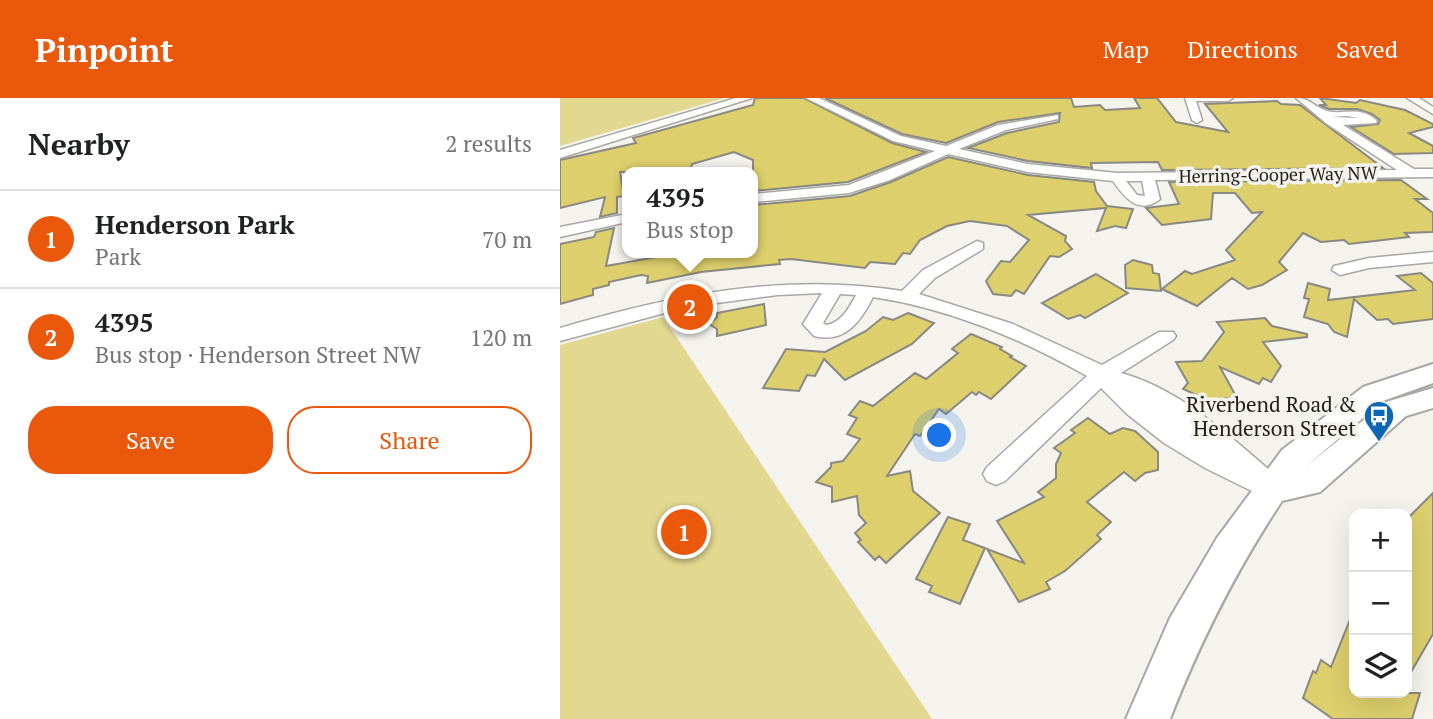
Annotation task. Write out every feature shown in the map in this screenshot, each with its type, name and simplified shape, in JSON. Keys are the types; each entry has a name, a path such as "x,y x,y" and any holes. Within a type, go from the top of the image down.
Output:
{"main road":[{"path":"1148,719 1190,621 1229,550 1293,459 1373,394 1433,373"},
{"path":"1273,489 1309,483 1396,409 1433,398"}],"street":[{"path":"560,154 747,98"},
{"name":"Herring-Cooper Way NW","path":"811,98 897,139 1028,168 1117,177 1433,173"},
{"name":"Herring-Cooper Way NW","path":"823,98 841,110"},
{"path":"1197,120 1190,99 1228,98"},
{"path":"1301,98 1331,122 1433,188"},
{"path":"1412,98 1433,110"},
{"path":"1320,114 1349,113 1367,116 1372,121 1331,122"},
{"path":"758,197 859,187 995,128 1020,120 1054,117"},
{"name":"Herring-Cooper Way NW","path":"1117,177 1132,198 1142,201 1153,199 1148,177"},
{"path":"560,232 622,219"},
{"path":"907,296 929,274 977,246"},
{"path":"1340,270 1369,263 1433,257"},
{"path":"560,335 620,316 764,290 867,291 907,296 963,311 1029,336 1102,374 1122,398 1213,463 1273,489"},
{"path":"833,290 813,324 821,332 836,331 854,315 867,291"},
{"path":"996,474 1102,374 1166,336"}],"shaded area":[{"path":"560,98 725,98 560,146"},
{"path":"663,317 932,719 560,719 560,345"}],"building":[{"path":"755,98 804,98 892,143 926,152 848,182 758,191 758,167 753,167 753,160 734,152 692,164 691,167 622,167 622,196 617,197 617,213 600,217 605,197 560,208 560,160 636,143 633,138 753,105"},
{"path":"825,98 1071,98 1074,107 1100,105 1105,110 1140,108 1134,98 1157,98 1176,122 1228,132 1205,104 1277,101 1281,104 1300,105 1383,168 1162,170 1158,162 1091,163 1092,168 1028,161 968,148 1007,133 1059,122 1060,113 998,122 946,143 902,134"},
{"path":"1320,98 1356,103 1360,100 1405,110 1433,124 1433,127 1409,133 1433,146 1433,153 1394,154 1351,127 1378,124 1380,120 1357,109 1329,109 1319,105 1326,105"},
{"path":"948,157 1028,175 1094,182 1096,191 1107,206 1133,209 1126,228 1115,226 1097,231 1106,208 1028,215 1066,236 1065,241 1072,249 1059,257 1050,256 1024,294 1016,290 1011,296 993,294 986,281 1001,261 1010,262 1029,240 1007,226 970,221 947,226 920,240 910,254 903,253 895,264 870,262 865,268 791,259 779,260 780,264 701,272 647,283 648,276 641,275 609,282 609,285 593,289 593,295 560,304 560,244 594,237 596,232 614,228 606,266 651,258 758,258 758,205 850,196 891,182"},
{"path":"1401,180 1427,199 1415,199 1433,213 1433,232 1405,233 1409,237 1349,244 1344,240 1321,242 1303,233 1279,262 1287,270 1262,285 1248,289 1232,278 1197,306 1162,289 1185,271 1192,274 1235,260 1226,250 1262,212 1252,213 1235,193 1213,193 1211,219 1162,225 1146,208 1179,204 1169,182"},
{"path":"1133,260 1152,265 1153,273 1159,274 1161,291 1126,288 1125,265"},
{"path":"1421,273 1433,283 1433,319 1393,324 1388,319 1377,320 1354,299 1347,337 1334,332 1328,324 1304,317 1309,299 1304,298 1308,283 1330,289 1328,300 1415,290 1397,276"},
{"path":"1096,274 1128,293 1085,318 1080,315 1068,319 1042,303"},
{"path":"764,304 766,325 717,336 717,329 709,324 717,317 717,313"},
{"path":"908,313 934,323 912,344 845,380 824,359 815,376 807,375 799,391 763,388 786,349 825,352 866,331 883,317 893,320"},
{"path":"1265,318 1272,326 1307,334 1307,337 1263,342 1281,366 1271,382 1263,378 1259,384 1220,367 1237,398 1219,399 1216,404 1183,389 1188,383 1176,362 1202,361 1224,332 1217,322"},
{"path":"971,334 1002,347 1000,349 1012,356 1010,357 1026,366 991,399 979,392 976,395 972,392 946,414 939,409 920,436 915,434 887,476 910,471 913,491 940,513 886,563 879,556 875,560 858,542 861,540 855,533 866,523 859,515 857,496 832,502 832,487 816,482 831,467 831,463 843,461 860,439 847,434 857,418 849,415 860,401 873,406 915,373 926,379 958,353 952,349"},
{"path":"1088,418 1110,434 1123,428 1135,431 1158,452 1158,470 1145,473 1135,481 1124,472 1087,502 1111,522 1097,535 1101,539 1065,571 1046,582 1050,589 1019,602 987,549 1024,563 997,521 1044,497 1038,492 1056,478 1056,464 1061,453 1054,448 1075,433 1071,430"},
{"path":"1433,493 1433,634 1412,670 1412,572 1412,514"},
{"path":"948,517 970,524 963,540 985,548 960,604 929,592 932,586 916,579"},
{"path":"1349,622 1349,698 1412,698 1412,693 1420,693 1412,719 1333,719 1303,698 1313,671 1316,673 1321,660 1331,667"}],"place":[{"name":"4395","path":"690,307"},
{"name":"Riverbend Road & Henderson Street","path":"1379,443"},
{"name":"Henderson Park","path":"684,532"}]}
